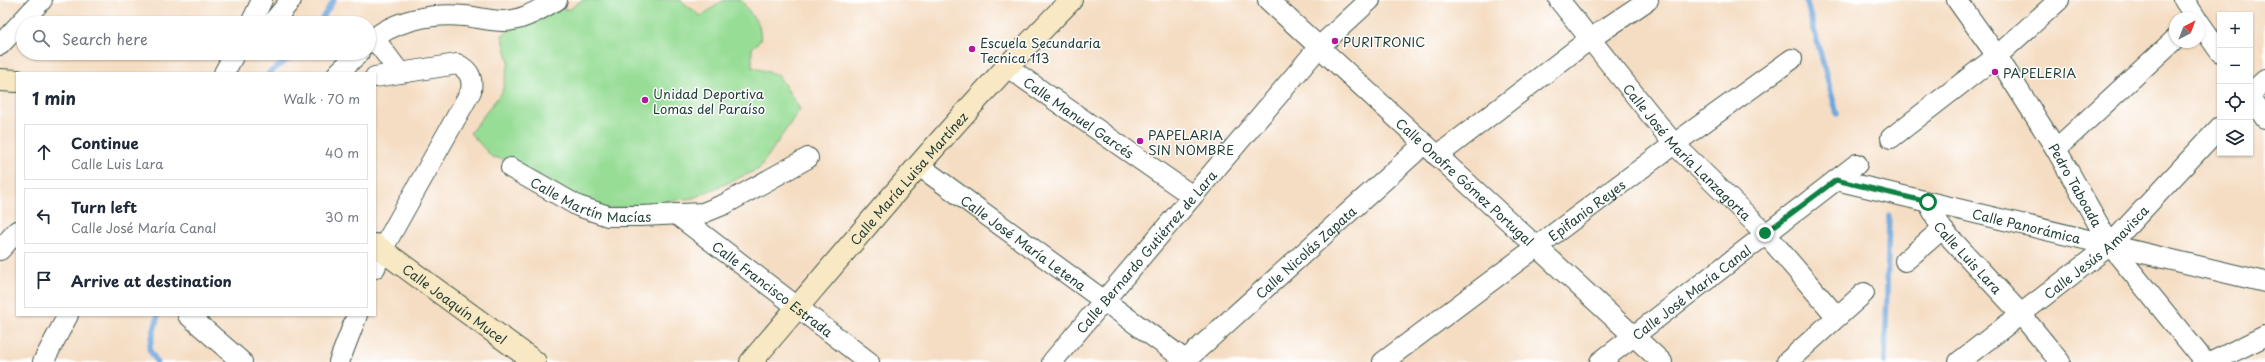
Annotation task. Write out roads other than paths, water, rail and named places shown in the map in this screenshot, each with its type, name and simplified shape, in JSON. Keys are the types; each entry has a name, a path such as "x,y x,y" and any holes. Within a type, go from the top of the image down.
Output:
{"street":[{"path":"27,16 42,0"},
{"path":"254,16 262,0"},
{"path":"278,16 291,0"},
{"path":"376,37 390,28 424,18 448,14 503,21 524,18 557,0"},
{"name":"Calle María Luisa Martínez","path":"751,362 918,165 1006,66 1071,0"},
{"name":"Calle Onofre Gómez Portugal","path":"1268,0 1662,362"},
{"name":"Calle Bernardo Gutiérrez de Lara","path":"1052,362 1191,195 1319,47 1370,0"},
{"name":"Calle José María Lanzagorta","path":"1559,0 1674,144 1765,233 1837,318"},
{"name":"Calle Nicolás Zapata","path":"1187,361 1431,150 1648,0"},
{"name":"Pedro Taboada","path":"1957,0 1996,56 2056,149 2110,245 2205,362"},
{"path":"1891,138 1996,56 2059,0"},
{"path":"2184,0 2192,12"},
{"path":"0,45 16,28"},
{"path":"2205,31 2217,48"},
{"path":"376,45 400,73"},
{"path":"2056,149 2169,45"},
{"name":"Epifanio Reyes","path":"1383,362 1538,248 1674,144 1792,59"},
{"path":"339,72 351,60"},
{"path":"376,77 457,64 467,69 472,80 471,91 454,124 377,254"},
{"name":"Calle Manuel Garcés","path":"1006,66 1191,195"},
{"path":"0,80 16,81"},
{"path":"2253,92 2265,80"},
{"path":"2253,100 2265,118"},
{"name":"Calle Jesús Amavisca","path":"1959,362 2020,313 2110,245 2217,130"},
{"name":"Calle Martín Macías","path":"510,168 578,206 608,216 676,214 703,213 724,204 808,158"},
{"name":"Calle José María Canal","path":"1600,362 1635,337 1765,233 1858,164"},
{"name":"Calle José María Letena","path":"918,165 1104,299 1187,361"},
{"path":"1836,180 1928,202"},
{"name":"Calle Panorámica","path":"1928,202 2265,282"},
{"name":"Calle Luis Lara","path":"1928,202 1942,228 2020,313 2060,362"},
{"name":"Calle Francisco Estrada","path":"676,214 869,362"},
{"path":"1905,261 1942,228"},
{"path":"0,250 16,232"},
{"name":"Calle Joaquín Mucel","path":"377,254 535,362"},
{"path":"1787,362 1864,293"},
{"path":"43,362 67,316"},
{"path":"339,362 357,316"},
{"path":"191,318 242,362"},
{"path":"2212,362 2265,336"}],"waterway":[{"path":"324,16 334,0"},
{"path":"1806,0 1837,114"},
{"path":"270,72 287,60"},
{"path":"1885,362 1889,216"},
{"path":"157,362 149,349 158,316"}],"place":[{"name":"PURITRONIC","path":"1335,41"},
{"name":"Escuela Secundaria Tecnica 113","path":"972,49"},
{"name":"PAPELERIA","path":"1995,72"},
{"name":"Unidad Deportiva Lomas del Paraíso","path":"645,100"},
{"name":"PAPELARIA SIN NOMBRE","path":"1140,141"}]}
